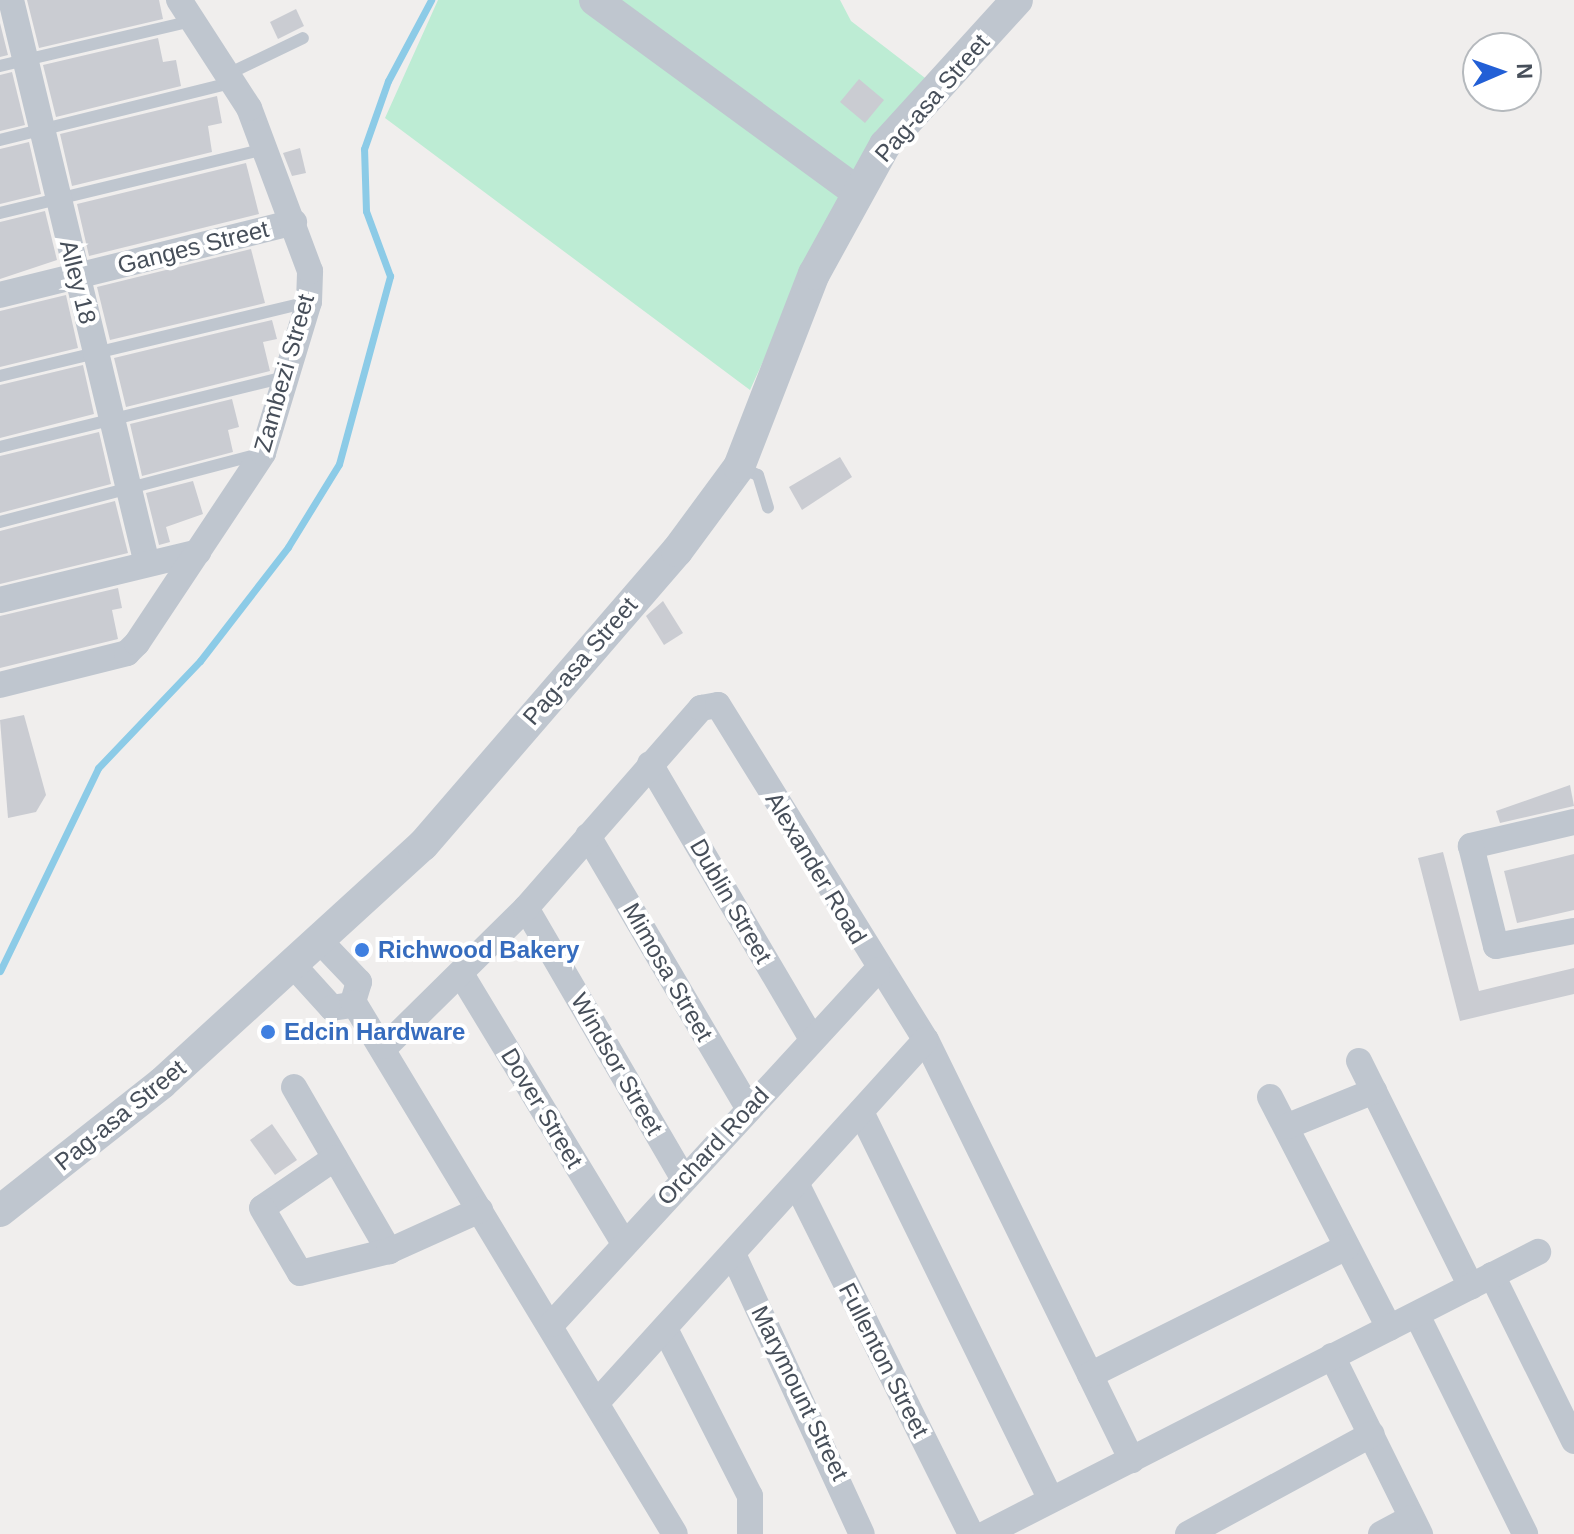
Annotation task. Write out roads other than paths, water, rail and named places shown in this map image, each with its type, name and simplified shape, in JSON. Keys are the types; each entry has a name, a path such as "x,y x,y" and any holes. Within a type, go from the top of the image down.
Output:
{"street":[{"name":"Alley 18","path":"11,0 13,63 42,129 147,564"},
{"path":"595,0 857,192"},
{"name":"Pag-asa Street","path":"0,1211 162,1083 423,845 677,551 739,467 814,274 885,145 1017,0"},
{"name":"Zambezi Street","path":"0,685 127,653 263,453 309,302 310,271 265,149 231,78 187,10"},
{"name":"Ganges Street","path":"0,295 294,222"},
{"path":"0,600 198,552"},
{"name":"Alexander Road","path":"386,1046 526,908 701,708 722,708 877,971 926,1040 1132,1460"},
{"name":"Dublin Street","path":"650,764 812,1039"},
{"path":"1574,822 1471,846 1496,946 1574,931"},
{"name":"Mimosa Street","path":"588,836 748,1108"},
{"name":"Windsor Street","path":"526,908 683,1178"},
{"path":"319,940 359,982 354,1003"},
{"path":"293,965 332,1008 354,1003"},
{"name":"Orchard Road","path":"552,1324 623,1242 877,971"},
{"name":"Dover Street","path":"461,974 623,1242"},
{"path":"354,1003 386,1046 480,1210 599,1400 675,1534"},
{"path":"599,1400 666,1331 926,1040"},
{"path":"1359,1061 1574,1441"},
{"path":"294,1087 389,1251"},
{"path":"1288,1126 1374,1091"},
{"path":"1270,1097 1288,1126 1389,1328"},
{"path":"861,1112 1051,1499"},
{"path":"335,1158 266,1202 264,1215 300,1273 389,1251 480,1210"},
{"name":"Fullenton Street","path":"797,1185 971,1534"},
{"path":"1090,1375 1347,1247"},
{"path":"985,1534 1538,1252"},
{"name":"Marymount Street","path":"733,1254 862,1534"},
{"path":"1417,1315 1525,1534"},
{"path":"666,1331 750,1496 750,1534"},
{"path":"1332,1356 1416,1526 1381,1534"},
{"path":"1188,1534 1372,1434"}],"lane":[{"path":"13,63 187,10"},
{"path":"0,140 231,78 303,38"},
{"path":"0,213 265,149"},
{"path":"0,376 309,302"},
{"path":"0,447 286,376"},
{"path":"0,522 129,491 263,453"},
{"path":"739,467 758,475 768,507"}],"waterway":[{"path":"0,971 98,768 200,661 288,547 339,464 390,276 366,211 364,149 388,81 431,0"}],"place":[{"name":"Richwood Bakery","path":"362,950"},
{"name":"Edcin Hardware","path":"268,1032"}]}
